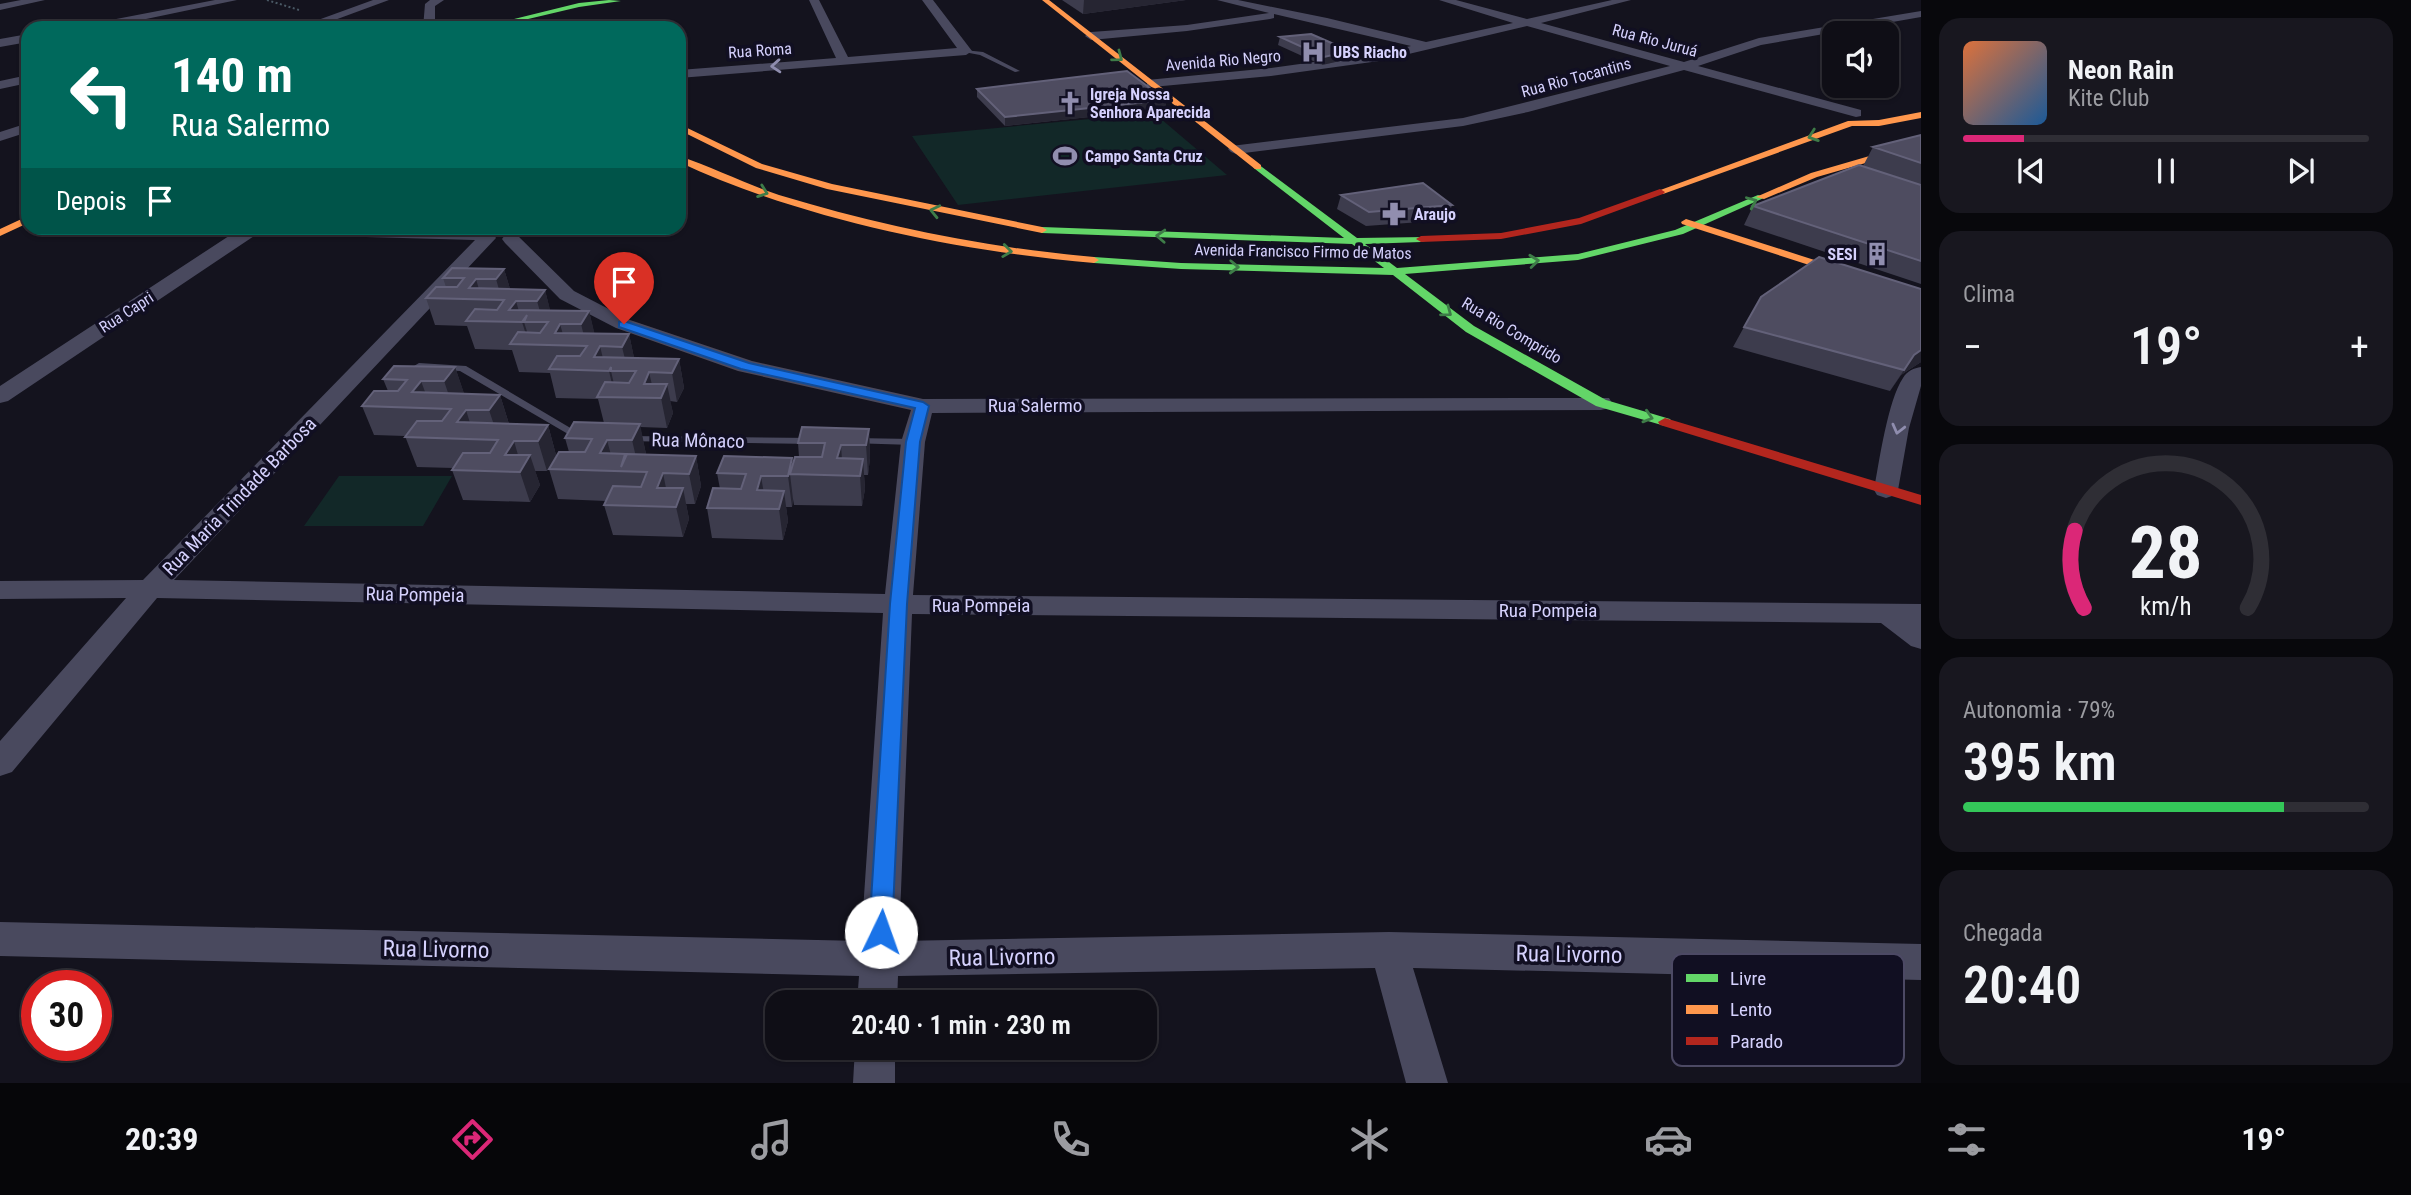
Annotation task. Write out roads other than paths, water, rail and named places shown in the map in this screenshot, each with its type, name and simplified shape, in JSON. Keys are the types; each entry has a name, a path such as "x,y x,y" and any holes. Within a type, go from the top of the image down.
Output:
{"street":[{"path":"0,7 40,0"},
{"path":"122,21 232,0"},
{"path":"320,21 384,0"},
{"path":"429,21 430,4 439,0"},
{"path":"814,0 845,61"},
{"path":"927,0 966,51"},
{"name":"Rua Rio Comprido","path":"1045,0 1351,241 1469,329 1601,403 1921,500"},
{"path":"1222,0 1427,46"},
{"name":"Rua Rio Juruá","path":"1444,0 1687,65 1859,115"},
{"name":"Avenida Rio Negro","path":"1152,83 1336,64 1427,46 1620,0"},
{"path":"508,21 617,7"},
{"path":"1091,36 1187,29 1286,13"},
{"name":"Rua Rio Tocantins","path":"1236,149 1463,122 1522,110 1687,65 1759,42 1921,14"},
{"path":"0,43 21,39"},
{"name":"Rua Roma","path":"686,73 966,51"},
{"path":"0,85 21,80"},
{"path":"1859,115 1921,142"},
{"name":"Avenida Francisco Firmo de Matos","path":"686,130 759,166 818,184 1033,230 1261,240 1351,241 1501,236 1581,221 1859,115"},
{"path":"1879,123 1921,115"},
{"path":"0,137 21,130"},
{"name":"Avenida Francisco Firmo de Matos","path":"686,162 807,207 978,247 1076,259 1181,266 1392,272 1578,257 1675,226 1697,225 1814,175 1921,142"},
{"path":"1261,240 1298,227 1313,210"},
{"path":"1581,221 1643,216"},
{"path":"0,233 21,222"},
{"path":"1697,225 1921,298"},
{"path":"978,247 963,236 970,228 982,226 1033,230"},
{"path":"1675,226 1921,310"},
{"name":"Rua Capri","path":"0,396 235,235"},
{"name":"Rua Maria Trindade Barbosa","path":"0,763 150,589 498,235"},
{"name":"Rua Salermo","path":"502,235 566,295 624,324 746,366 923,406 1601,403"},
{"path":"1886,490 1908,392 1912,380 1921,373"},
{"path":"878,990 898,604 913,442 923,406"},
{"name":"Rua Pompeia","path":"0,590 150,589 898,604 1921,614"},
{"path":"1886,613 1921,639"},
{"name":"Rua Livorno","path":"0,939 879,959 1390,950 1672,956"},
{"path":"1390,950 1427,1083"},
{"path":"874,1083 875,1060"}],"lane":[{"path":"966,51 981,53 1017,71"},
{"path":"419,366 462,368 580,439 593,439"},
{"name":"Rua Mônaco","path":"620,439 823,441"},
{"path":"836,441 913,442"}],"place":[{"name":"UBS Riacho","path":"1313,52"},
{"name":"Igreja Nossa Senhora Aparecida","path":"1070,103"},
{"name":"Campo Santa Cruz","path":"1065,156"},
{"name":"Araujo","path":"1394,214"},
{"name":"SESI","path":"1877,254"}]}
